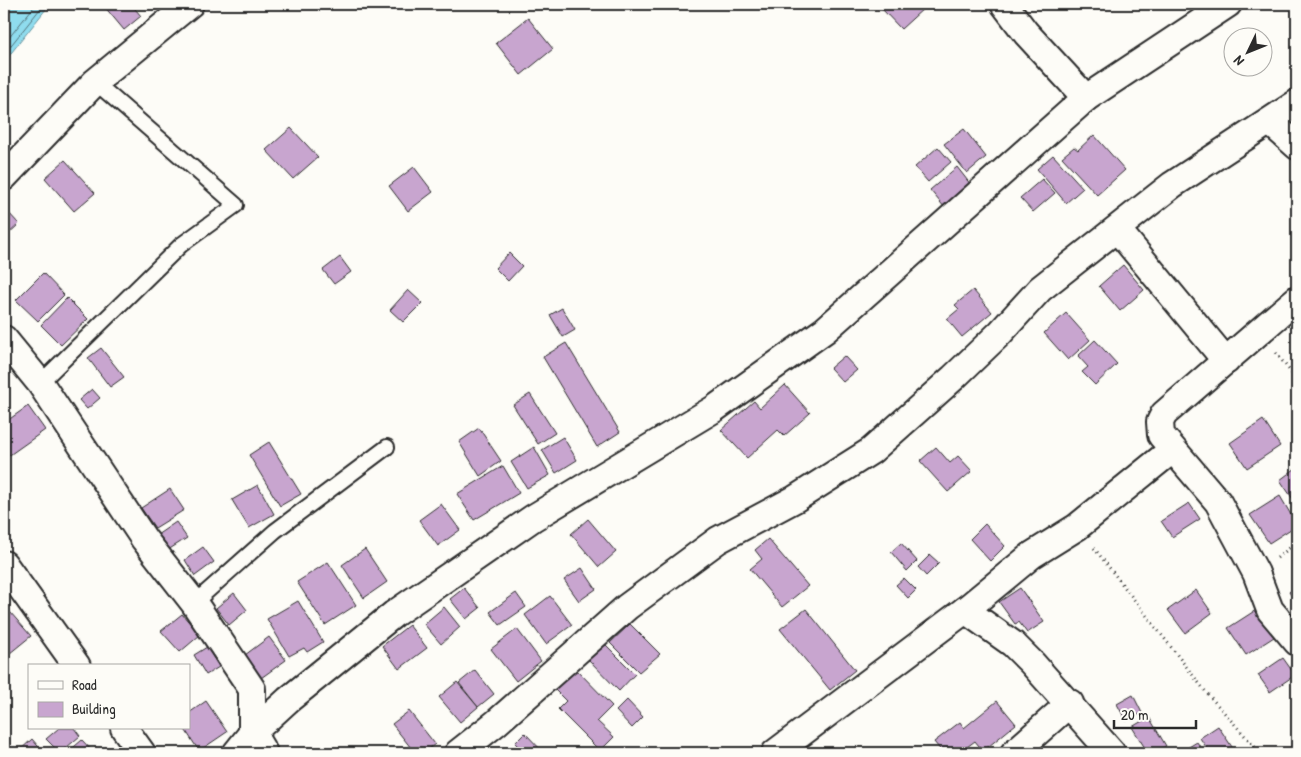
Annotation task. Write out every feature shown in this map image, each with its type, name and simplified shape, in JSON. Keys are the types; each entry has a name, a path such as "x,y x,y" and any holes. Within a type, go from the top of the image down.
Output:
{"street":[{"path":"4,177 95,82 190,4"},
{"path":"1004,4 1026,33 1086,98"},
{"path":"236,753 258,743 288,700 394,614 533,518 714,409 825,330 1086,98 1228,4"},
{"path":"458,753 496,723 627,607 718,540 795,500 871,451 1000,333 1040,289 1172,185 1297,103"},
{"path":"1270,122 1297,146"},
{"path":"1117,229 1226,361"},
{"path":"1297,299 1164,414 1160,422 1161,435 1218,502 1256,573 1270,610 1297,642"},
{"path":"4,339 40,383 144,539 194,603 252,689 258,743"},
{"path":"775,753 965,610 1032,555 1077,527 1172,450"},
{"path":"4,564 76,664"},
{"path":"965,610 1013,644 1070,703 1112,753"},
{"path":"1014,753 1070,703"},
{"path":"125,730 142,753"}],"lane":[{"path":"40,383 182,245 236,205 95,82"},
{"path":"194,603 275,531 387,447"}],"path":[{"path":"1259,332 1297,380"},
{"path":"1077,527 1206,692 1260,753"}],"water":[{"path":"4,4 50,4 4,62"}],"building":[{"path":"106,4 131,4 141,16 124,30 104,6"},
{"path":"886,4 919,4 924,8 901,29 881,8"},
{"path":"528,18 553,49 521,75 496,43"},
{"path":"291,128 318,157 293,179 266,150"},
{"path":"964,129 986,157 967,173 944,144"},
{"path":"1094,135 1125,170 1097,195 1062,157 1074,147 1078,150"},
{"path":"938,147 951,162 928,182 915,167"},
{"path":"1053,155 1083,188 1066,203 1037,169"},
{"path":"65,160 95,193 74,211 45,178"},
{"path":"414,167 433,192 408,211 389,186"},
{"path":"957,167 971,185 945,208 930,190"},
{"path":"1042,179 1055,193 1033,212 1020,198"},
{"path":"7,211 19,224 4,238 4,214"},
{"path":"509,253 522,266 508,281 495,268"},
{"path":"340,257 351,272 334,284 323,270"},
{"path":"1123,265 1144,290 1120,311 1099,286"},
{"path":"43,273 64,295 38,321 16,300"},
{"path":"408,290 422,303 403,322 390,310"},
{"path":"973,290 992,312 962,337 947,319 959,309 955,305"},
{"path":"67,298 88,319 61,345 41,325"},
{"path":"562,308 575,330 563,337 550,315"},
{"path":"1066,313 1090,340 1068,360 1044,333"},
{"path":"1095,340 1117,364 1095,385 1082,372 1088,367 1078,356"},
{"path":"566,343 620,432 597,447 543,357"},
{"path":"101,348 124,377 110,387 88,358"},
{"path":"844,356 857,370 843,382 830,368"},
{"path":"785,385 810,413 784,436 778,430 747,458 721,430 754,401 760,408"},
{"path":"92,389 100,398 87,409 79,400"},
{"path":"530,394 555,433 538,444 513,405"},
{"path":"28,406 45,430 4,459 4,423"},
{"path":"1263,420 1280,446 1247,468 1230,443"},
{"path":"479,428 501,461 480,476 459,442"},
{"path":"563,437 577,460 556,473 542,450"},
{"path":"269,442 301,494 280,506 249,455"},
{"path":"534,447 550,475 527,488 511,462"},
{"path":"936,447 950,463 958,456 972,471 948,492 920,461"},
{"path":"503,466 519,493 474,520 457,494"},
{"path":"1296,468 1297,470 1297,505 1280,480"},
{"path":"258,485 274,514 249,528 232,500"},
{"path":"170,489 184,510 155,528 141,508"},
{"path":"1280,496 1297,525 1269,543 1250,515"},
{"path":"1189,503 1200,519 1172,537 1161,521"},
{"path":"441,504 460,530 438,546 419,520"},
{"path":"588,519 616,552 599,567 571,534"},
{"path":"176,522 187,538 168,550 157,535"},
{"path":"985,524 1005,546 990,561 970,539"},
{"path":"768,539 808,586 782,607 750,569 762,559 755,550"},
{"path":"901,543 917,561 907,571 891,552"},
{"path":"203,547 214,562 195,576 185,560"},
{"path":"365,549 387,582 364,598 342,565"},
{"path":"930,555 939,563 926,576 918,567"},
{"path":"328,562 356,605 325,625 297,582"},
{"path":"582,568 596,589 579,601 564,580"},
{"path":"904,578 916,590 908,598 896,585"},
{"path":"1297,585 1297,604 1289,592"},
{"path":"464,588 480,608 466,619 450,599"},
{"path":"1020,588 1044,622 1027,633 1019,622 1015,624 999,602"},
{"path":"1196,590 1212,613 1185,633 1168,610"},
{"path":"234,593 247,610 229,625 216,608"},
{"path":"516,593 526,607 500,625 490,612"},
{"path":"550,596 572,625 546,644 525,615"},
{"path":"298,601 323,642 307,652 304,648 289,656 267,619"},
{"path":"444,607 460,627 441,644 424,624"},
{"path":"806,609 855,670 830,690 780,629"},
{"path":"1256,610 1274,637 1246,655 1228,628"},
{"path":"10,612 31,636 4,658 4,617"},
{"path":"182,614 200,635 180,652 161,631"},
{"path":"630,624 660,654 639,672 610,643"},
{"path":"409,625 427,648 399,669 382,646"},
{"path":"517,629 541,661 516,681 491,649"},
{"path":"269,637 286,660 261,678 245,655"},
{"path":"604,643 635,674 619,691 588,659"},
{"path":"207,647 219,667 206,675 194,655"},
{"path":"1283,658 1295,675 1270,692 1258,675"},
{"path":"574,667 612,706 597,721 614,737 600,751 558,709 566,701 553,688"},
{"path":"475,670 494,694 478,707 459,683"},
{"path":"457,682 478,707 460,722 439,697"},
{"path":"1133,695 1142,713 1126,721 1117,704"},
{"path":"627,700 643,717 632,728 616,711"},
{"path":"206,701 227,732 199,751 185,730 190,730 190,712"},
{"path":"997,701 1016,724 983,751 975,741 959,753 943,753 934,742 960,722 964,728"},
{"path":"409,711 435,744 424,753 415,753 392,724"},
{"path":"1149,717 1166,746 1153,753 1148,753 1132,727"},
{"path":"1218,726 1236,753 1210,753 1200,738"},
{"path":"57,730 76,730 80,736 60,753 46,739"},
{"path":"525,733 544,753 525,753 515,743"},
{"path":"32,739 43,752 17,753"},
{"path":"82,740 94,753 67,753"},
{"path":"1197,742 1204,753 1179,753"}]}
